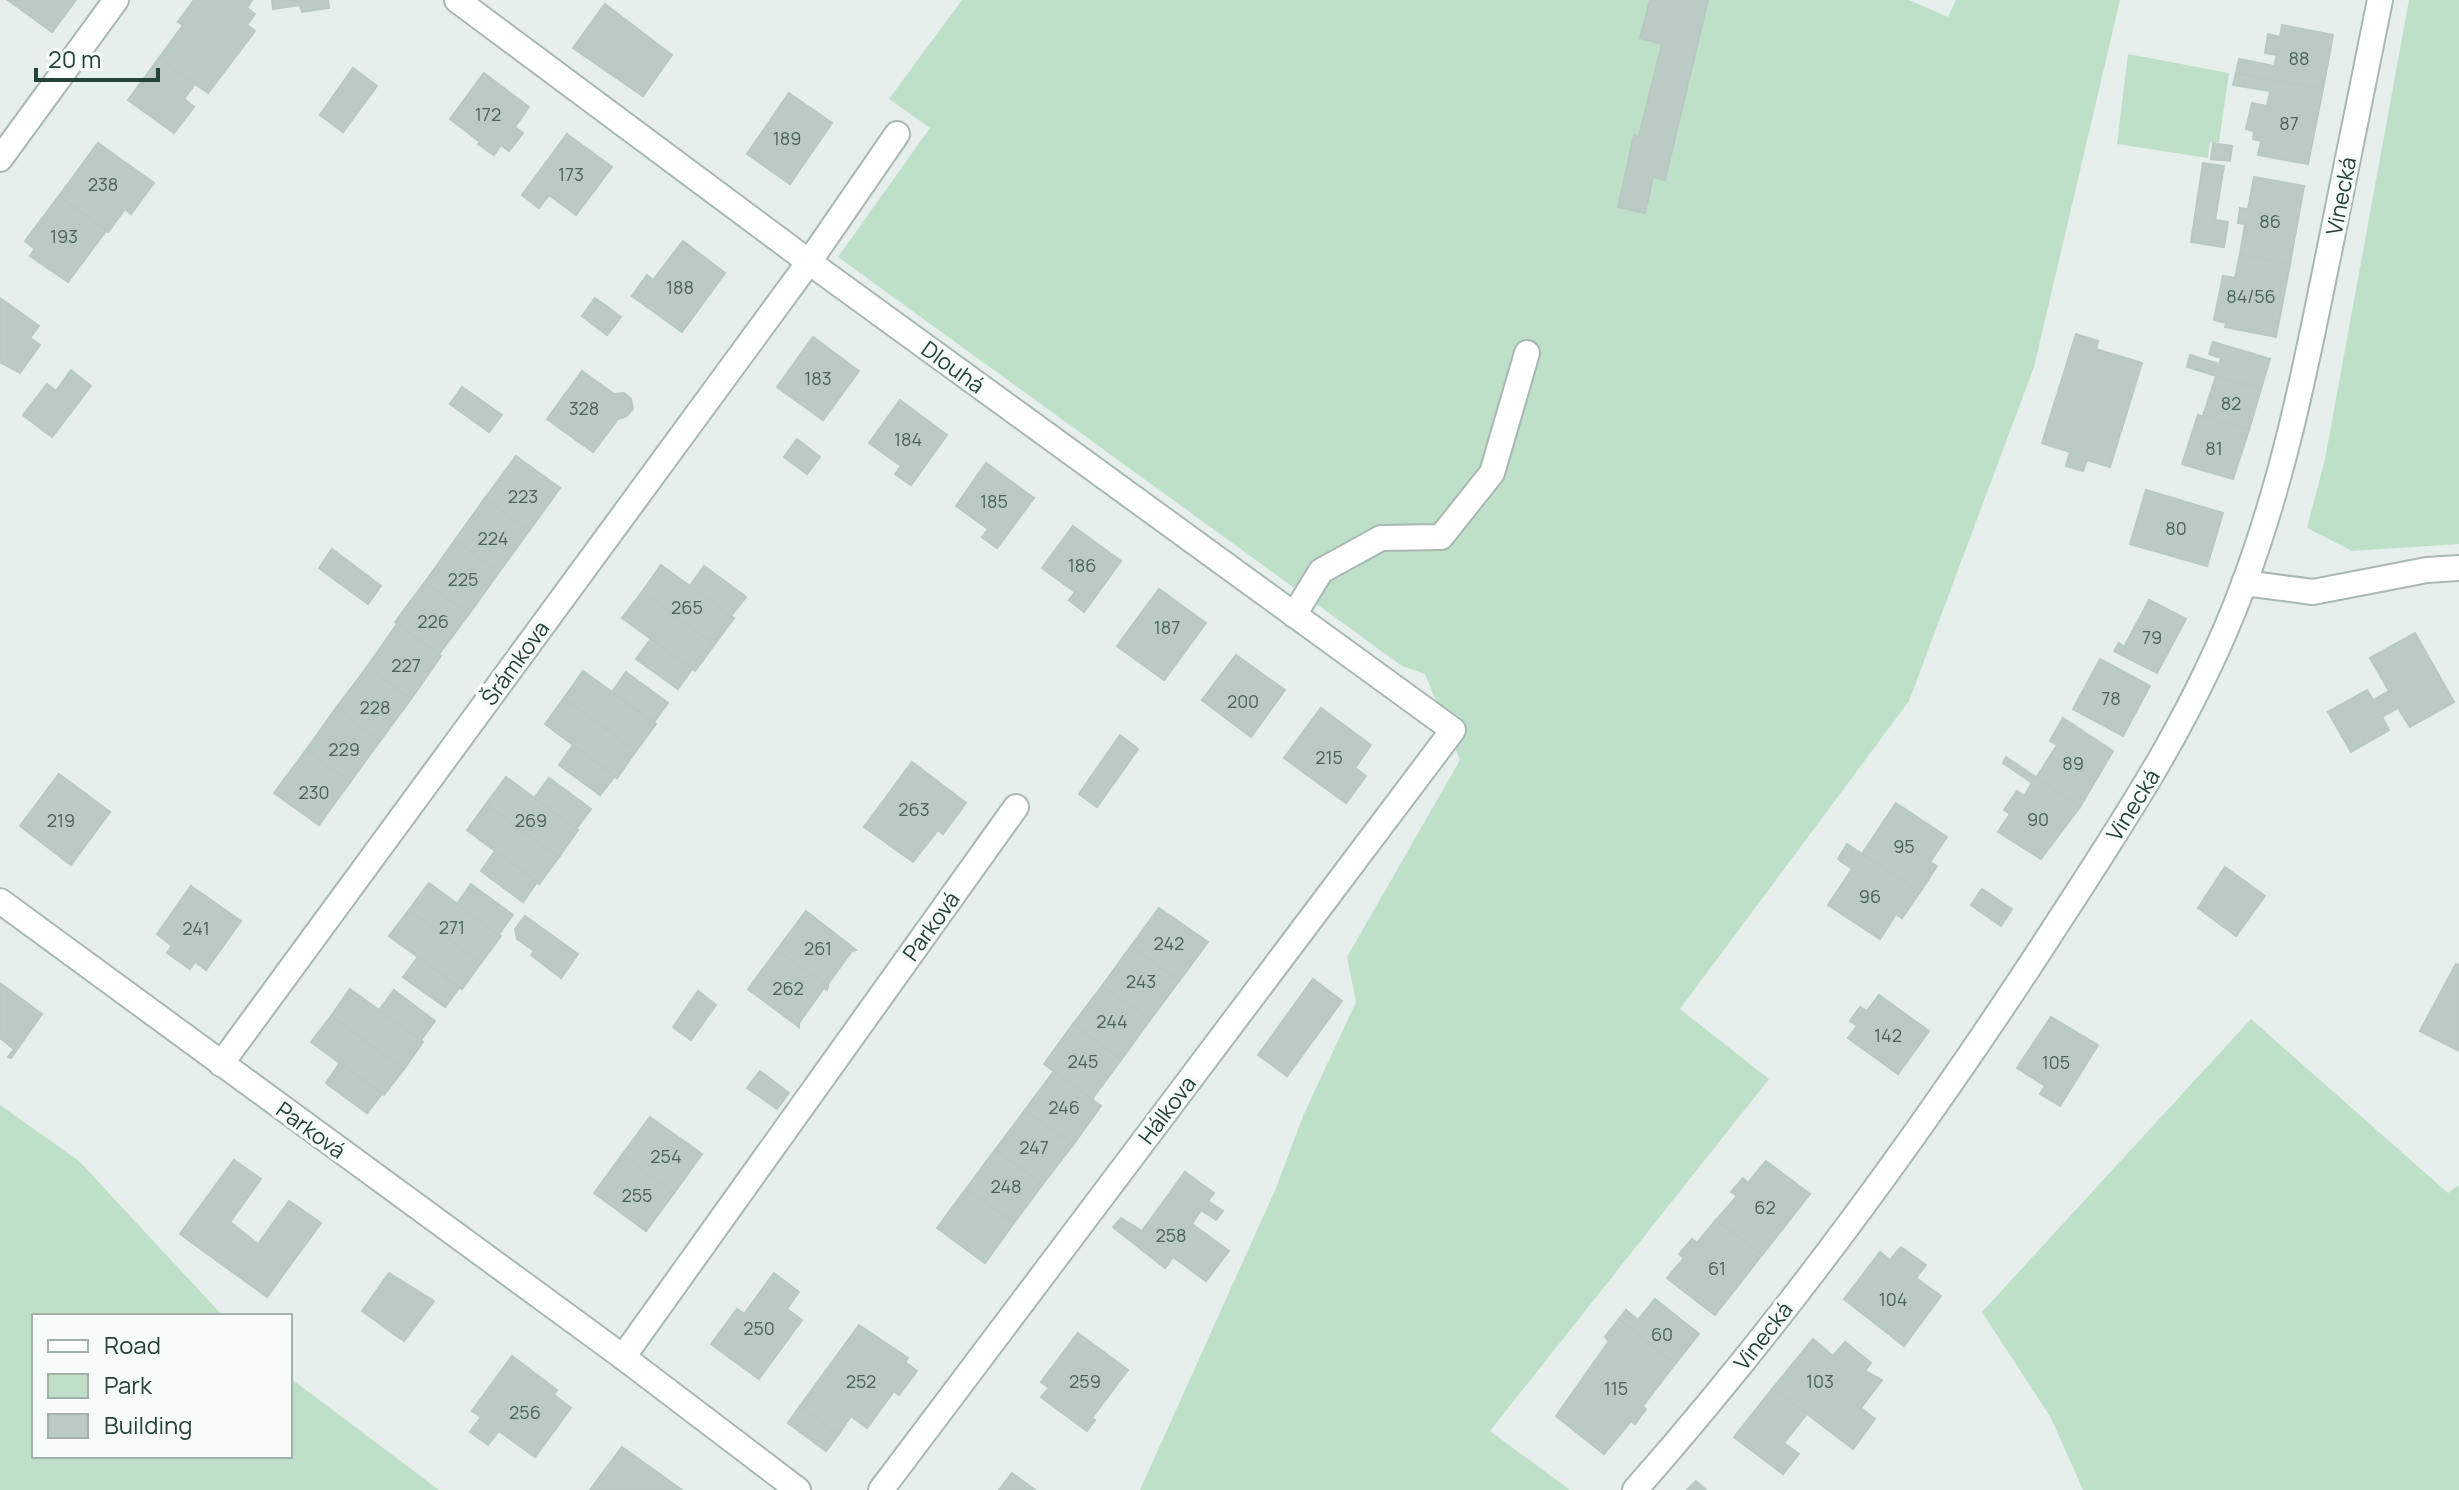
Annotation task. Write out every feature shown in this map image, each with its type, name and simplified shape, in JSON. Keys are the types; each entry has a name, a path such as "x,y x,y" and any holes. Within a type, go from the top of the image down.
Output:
{"street":[{"path":"0,159 116,0"},
{"name":"Dlouhá","path":"457,0 809,262 1453,730"},
{"name":"Vinecká","path":"1635,1490 1711,1403 1778,1316 1854,1217 1982,1038 2149,781 2203,683 2244,583 2273,498 2297,410 2380,0"},
{"name":"Šrámkova","path":"221,1064 809,262 897,134"},
{"path":"1294,615 1321,571 1381,538 1441,537 1492,473 1527,353"},
{"path":"2244,583 2313,592 2427,570 2459,568"},
{"name":"Hálkova","path":"881,1490 1453,730"},
{"name":"Parková","path":"623,1357 1016,807"},
{"name":"Parková","path":"0,901 623,1357 798,1490"}],"green space":[{"path":"962,0 1909,0 1948,17 1956,0 2120,0 2034,367 1909,701 1680,1009 1769,1079 1490,1431 1570,1490 1140,1490 1356,1002 1347,957 1460,760 1425,674 1402,666 838,257 930,128 889,99"},
{"path":"2409,0 2459,0 2459,544 2352,551 2307,528 2325,459"},
{"path":"2128,54 2229,73 2219,142 2210,142 2208,158 2117,144"},
{"path":"2251,1019 2448,1193 2459,1185 2459,1490 2083,1490 2051,1418 1982,1312"},
{"path":"0,1105 79,1161 221,1314 32,1314 32,1458 292,1458 292,1380 439,1490 0,1490"}],"building":[{"path":"8,0 76,0 52,32"},
{"path":"194,0 252,0 247,8 255,14 247,25 255,31 208,93 159,58 183,25 178,22"},
{"path":"272,0 328,0 329,8 302,12 300,5 273,9"},
{"path":"1650,0 1708,0 1665,180 1653,177 1645,213 1618,207 1634,135 1639,136 1662,44 1640,38"},
{"path":"605,4 672,55 643,96 573,48"},
{"path":"2282,25 2333,35 2323,89 2236,73 2239,59 2274,66 2277,55 2265,53 2268,34 2280,37"},
{"path":"159,58 195,84 184,99 194,107 174,133 128,100"},
{"path":"353,68 377,86 343,132 320,115"},
{"path":"484,73 529,107 515,127 523,133 509,151 501,145 494,155 450,119"},
{"path":"2236,73 2323,89 2308,164 2258,155 2261,141 2253,139 2254,131 2246,129 2252,103 2267,106 2270,91 2233,85"},
{"path":"789,93 832,123 790,184 747,154"},
{"path":"567,134 612,167 576,215 549,195 539,208 522,195"},
{"path":"98,143 154,183 131,214 125,209 108,232 59,196"},
{"path":"2213,143 2232,146 2230,161 2211,159"},
{"path":"2203,163 2224,166 2215,220 2228,222 2224,247 2191,242"},
{"path":"2254,177 2304,186 2290,264 2240,254 2245,224 2238,223 2240,208 2248,209"},
{"path":"59,196 106,231 68,282 30,256 35,249 25,241"},
{"path":"683,241 725,273 682,332 632,296 647,275 653,280"},
{"path":"2240,254 2290,264 2276,337 2225,327 2226,323 2214,320 2223,276 2235,278"},
{"path":"0,298 39,326 30,338 40,345 20,373 0,362"},
{"path":"595,298 621,317 607,335 582,316"},
{"path":"2076,334 2098,341 2096,349 2142,363 2110,467 2087,460 2083,471 2066,466 2070,452 2042,443"},
{"path":"813,337 859,371 823,420 777,387"},
{"path":"2213,342 2270,359 2261,389 2187,367 2190,355 2219,364 2221,358 2209,354"},
{"path":"71,370 91,386 52,437 23,415 47,384 56,391"},
{"path":"582,371 614,394 624,393 631,399 633,409 627,416 618,419 593,452 547,419"},
{"path":"2216,376 2261,389 2249,430 2203,416"},
{"path":"462,387 502,415 489,432 450,404"},
{"path":"900,400 947,435 911,485 895,474 901,466 869,443"},
{"path":"2198,415 2249,430 2233,479 2182,464"},
{"path":"797,439 820,457 807,474 784,457"},
{"path":"516,456 560,488 529,531 485,498"},
{"path":"986,463 1034,498 997,548 982,537 988,529 956,506"},
{"path":"2146,490 2223,513 2207,566 2130,544"},
{"path":"485,498 529,531 499,572 455,540"},
{"path":"1073,526 1121,561 1084,612 1069,600 1075,592 1042,568"},
{"path":"455,540 499,572 469,614 425,582"},
{"path":"332,549 381,586 368,604 319,568"},
{"path":"661,565 734,618 714,645 642,592"},
{"path":"704,566 746,597 731,616 690,586"},
{"path":"425,582 469,614 439,654 395,622"},
{"path":"1159,589 1206,623 1164,680 1117,646"},
{"path":"642,592 714,645 695,671 622,618"},
{"path":"2149,600 2186,619 2157,673 2114,651 2119,643 2124,647"},
{"path":"397,624 441,656 411,699 367,667"},
{"path":"2415,633 2454,702 2410,727 2398,708 2382,717 2389,730 2351,752 2328,712 2367,690 2373,700 2389,691 2370,658"},
{"path":"651,639 692,669 678,689 636,659"},
{"path":"1236,655 1285,690 1251,737 1202,700"},
{"path":"2100,659 2150,686 2123,736 2073,709"},
{"path":"367,667 411,699 380,741 336,708"},
{"path":"583,671 656,724 636,751 564,698"},
{"path":"626,672 668,703 654,722 612,692"},
{"path":"564,698 636,751 617,778 545,724"},
{"path":"336,708 380,741 350,782 306,750"},
{"path":"1321,708 1371,745 1355,768 1366,776 1346,803 1284,758"},
{"path":"2063,718 2113,751 2080,807 2036,778 2057,745 2050,741"},
{"path":"1120,735 1138,749 1097,807 1079,794"},
{"path":"573,745 615,776 600,795 559,765"},
{"path":"306,750 350,782 319,825 274,793"},
{"path":"2006,757 2080,807 2041,859 1998,832 2010,814 2004,810 2017,791 2024,796 2032,783 2003,763"},
{"path":"912,762 966,803 943,834 938,830 913,862 864,827"},
{"path":"59,774 110,812 71,865 20,826"},
{"path":"506,777 578,830 559,857 486,804"},
{"path":"549,778 591,809 576,829 534,798"},
{"path":"1896,803 1947,837 1930,862 1937,866 1920,892 1862,854"},
{"path":"486,804 559,857 539,884 467,830"},
{"path":"1847,844 1920,892 1902,918 1896,914 1880,939 1828,905 1852,869 1838,859"},
{"path":"495,851 537,882 523,902 481,871"},
{"path":"2225,867 2265,896 2236,936 2198,908"},
{"path":"429,883 501,936 481,963 409,910"},
{"path":"471,884 513,915 498,935 457,904"},
{"path":"191,886 241,921 206,970 195,962 190,969 167,953 172,946 157,934"},
{"path":"1982,889 2012,909 2001,926 1971,905"},
{"path":"1159,908 1208,942 1179,981 1131,946"},
{"path":"409,910 481,963 462,989 389,936"},
{"path":"806,911 856,950 852,951 828,987 777,950"},
{"path":"525,916 578,954 561,978 531,955 534,951 517,939 515,929"},
{"path":"1131,946 1179,981 1150,1020 1102,986"},
{"path":"777,950 828,987 827,990 824,988 799,1027 748,989"},
{"path":"418,957 459,988 445,1007 403,977"},
{"path":"2456,964 2459,965 2459,1051 2420,1031"},
{"path":"1313,979 1342,1001 1287,1076 1258,1055"},
{"path":"0,983 42,1014 11,1058 8,1057 14,1049 0,1038"},
{"path":"1102,986 1150,1020 1121,1060 1073,1024"},
{"path":"350,989 423,1042 404,1069 331,1016"},
{"path":"394,990 435,1021 421,1040 379,1010"},
{"path":"698,991 716,1005 691,1040 673,1027"},
{"path":"1879,995 1929,1031 1898,1074 1848,1038 1857,1026 1850,1021 1860,1007 1867,1011"},
{"path":"331,1016 404,1069 384,1095 311,1042"},
{"path":"2051,1017 2098,1045 2060,1106 2040,1094 2045,1086 2017,1068"},
{"path":"1073,1024 1121,1060 1092,1099 1044,1064"},
{"path":"340,1063 382,1094 367,1113 326,1083"},
{"path":"760,1071 789,1093 777,1109 747,1088"},
{"path":"1054,1071 1101,1106 1073,1145 1025,1110"},
{"path":"1025,1110 1073,1145 1043,1184 995,1150"},
{"path":"650,1117 702,1154 674,1193 622,1155"},
{"path":"995,1150 1043,1184 1014,1223 966,1189"},
{"path":"622,1155 674,1193 646,1231 594,1193"},
{"path":"234,1160 261,1179 230,1222 258,1244 289,1201 321,1223 267,1297 180,1234"},
{"path":"1766,1161 1810,1194 1762,1255 1716,1220 1737,1196 1731,1192 1743,1178 1748,1183"},
{"path":"1185,1172 1214,1193 1208,1201 1223,1211 1216,1220 1201,1210 1192,1224 1229,1251 1206,1281 1173,1257 1165,1268 1113,1227 1121,1218 1142,1231"},
{"path":"966,1189 1014,1223 985,1263 937,1228"},
{"path":"1716,1220 1762,1255 1715,1315 1667,1278 1684,1258 1679,1254 1692,1239 1697,1243"},
{"path":"1901,1247 1926,1265 1916,1278 1941,1296 1904,1346 1844,1299 1880,1252 1890,1260"},
{"path":"389,1273 434,1301 404,1341 362,1311"},
{"path":"774,1273 799,1292 787,1309 802,1320 759,1379 711,1344 737,1309 744,1314"},
{"path":"1655,1299 1699,1334 1675,1364 1619,1319 1626,1310 1638,1320"},
{"path":"1619,1319 1675,1364 1643,1406 1646,1409 1635,1424 1631,1421 1604,1454 1556,1416 1609,1341 1605,1337"},
{"path":"859,1325 908,1358 905,1362 917,1371 899,1395 894,1391 867,1428 851,1416 838,1435 800,1406"},
{"path":"1078,1333 1128,1370 1092,1418 1095,1420 1087,1431 1041,1397 1049,1388 1041,1382"},
{"path":"1813,1339 1833,1356 1845,1342 1871,1363 1865,1371 1882,1380 1861,1408 1875,1419 1853,1449 1773,1388"},
{"path":"512,1356 557,1390 554,1395 571,1408 535,1457 499,1431 488,1445 470,1432 481,1417 472,1411"},
{"path":"1773,1388 1807,1414 1784,1443 1799,1454 1783,1474 1734,1437"},
{"path":"800,1406 838,1435 826,1451 788,1423"},
{"path":"622,1447 682,1490 590,1490"},
{"path":"1012,1473 1035,1490 999,1490"},
{"path":"1696,1481 1706,1490 1687,1490"}]}
